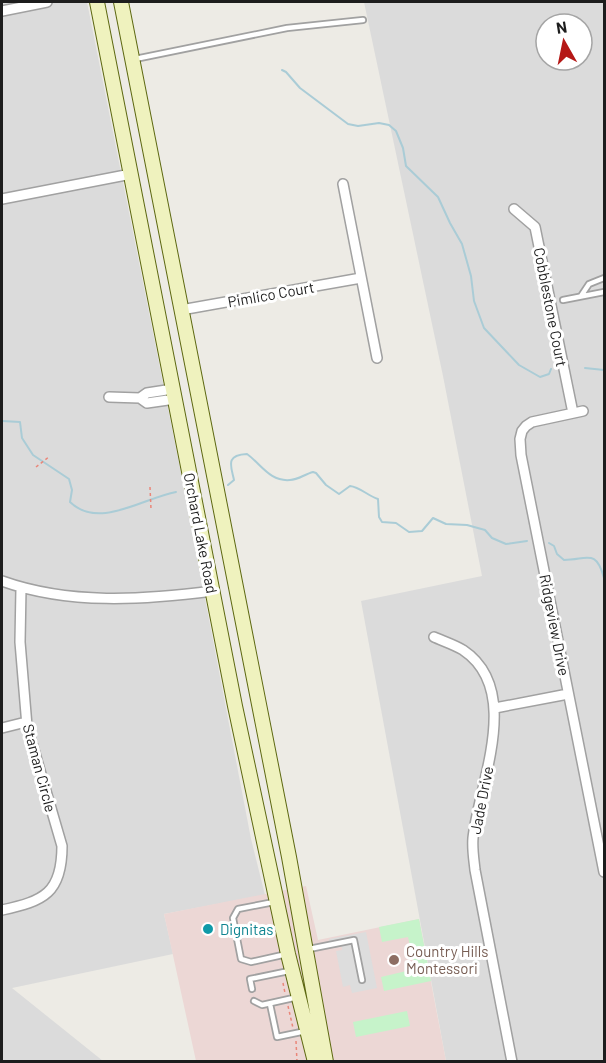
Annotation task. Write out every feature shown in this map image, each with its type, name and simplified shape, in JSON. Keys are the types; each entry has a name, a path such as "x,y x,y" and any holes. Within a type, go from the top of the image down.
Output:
{"main road":[{"name":"Orchard Lake Road","path":"97,2 235,706 276,901 315,1062"},
{"name":"Orchard Lake Road","path":"121,2 289,857 326,1062"},
{"path":"106,46 117,44 123,50 135,116 149,146"},
{"path":"146,252 151,261 156,263 172,262"},
{"path":"187,462 196,460 204,465 216,524 226,538"},
{"path":"235,706 246,714 260,712"},
{"path":"266,852 273,859 289,857"},
{"path":"290,961 307,953"}],"street":[{"path":"2,10 47,2"},
{"path":"2,199 131,174"},
{"path":"343,184 377,358"},
{"name":"Cobblestone Court","path":"514,210 535,227 578,412"},
{"name":"Pimlico Court","path":"181,310 361,278"},
{"path":"109,397 140,398 147,393 174,394"},
{"name":"Ridgeview Drive","path":"578,412 532,422 526,426 520,438 527,486 604,872"},
{"path":"2,581 21,588 87,598 151,599 213,591"},
{"name":"Staman Circle","path":"2,910 36,901 46,894 59,878 62,864 62,846 26,722 20,642 21,588"},
{"name":"Jade Drive","path":"434,637 462,650 473,658 485,675 495,708 493,734 476,820 473,852 512,1062"},
{"path":"495,708 568,694"},
{"path":"2,728 26,722"}],"lane":[{"path":"132,60 287,28 363,20"},
{"path":"581,296 589,284 604,278"},
{"path":"563,300 604,292"},
{"path":"276,901 238,909 233,918 241,959 250,962 290,961"},
{"path":"307,953 354,940 362,980"},
{"path":"252,989 250,979 290,961"},
{"path":"254,1001 262,1005 298,997"},
{"path":"270,1004 277,1037 306,1031"}],"path":[{"path":"36,467 50,456"},
{"path":"150,486 151,509"}],"shaded area":[{"path":"2,2 87,2 251,839 265,895 164,914 173,954 12,988 103,1061 2,1062"},
{"path":"364,2 604,2 604,1061 446,1061 361,601 482,576 443,376"},
{"path":"306,886 318,940 419,919 446,1061 196,1061 164,914"},
{"path":"366,932 377,988 352,993 350,985 343,987 336,951 342,950 342,947 330,948 329,939"}],"green space":[{"path":"419,919 431,981 384,991 381,977 415,969 408,937 382,942 379,927"},
{"path":"407,1011 410,1026 356,1037 353,1022"}],"waterway":[{"path":"282,70 300,88 348,124 358,126 379,123 389,125 396,131 403,148 406,166 438,197 462,244 471,276 474,301 484,328 519,365 540,377 549,374 551,369"},
{"path":"585,368 604,370"},
{"path":"2,421 20,422 22,438 33,455 69,479 72,490 70,502 82,510 108,513 176,492"},
{"path":"228,485 234,480 232,459 247,454 266,472 283,480 293,480 313,472 339,494 350,486 357,488 378,499 379,517 382,522 396,523 409,532 422,531 433,518 446,524 467,525 485,530 492,538 506,544 527,541"},
{"path":"549,543 564,560 594,559 604,578"}],"place":[{"name":"Dignitas","path":"208,929"},
{"name":"Country Hills Montessori","path":"394,960"}]}
